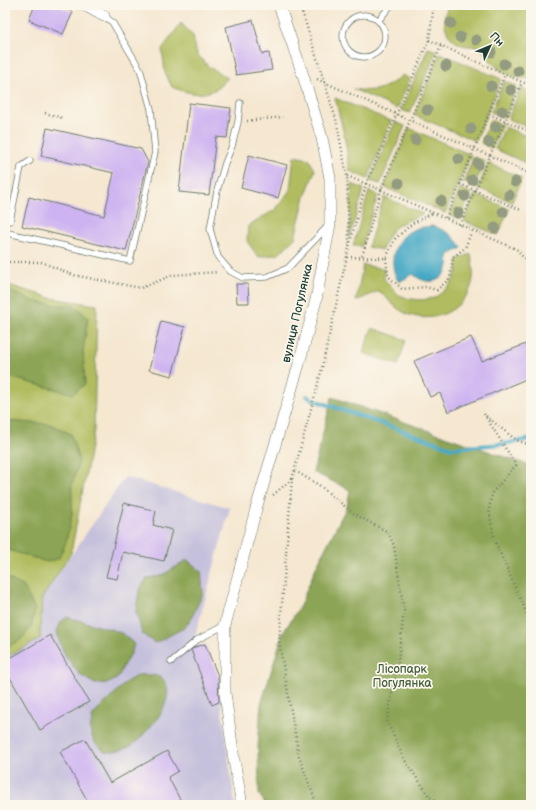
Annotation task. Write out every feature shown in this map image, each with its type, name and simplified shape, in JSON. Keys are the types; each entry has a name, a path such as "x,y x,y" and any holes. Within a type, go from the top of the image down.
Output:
{"street":[{"path":"84,5 104,16"},
{"name":"вулиця Погулянка","path":"242,805 225,693 225,625 256,509 299,364 314,307 330,224 330,178 322,138 302,72 279,5"}],"lane":[{"path":"378,21 391,5"},
{"path":"364,15 372,16 378,21 383,27 385,35 381,50 368,58 360,58 352,55 346,49 342,34 344,27 349,20 356,16 364,15"},
{"path":"8,233 130,261 154,152 151,109 140,69 112,22 104,16"},
{"path":"240,103 238,122 232,146 224,162 210,229 218,257 230,271 243,278 267,277 288,268 330,224"},
{"path":"10,221 21,167 30,161"},
{"path":"171,662 197,640 225,625"}],"path":[{"path":"316,805 299,757 279,641 292,479 321,372 347,257 366,184 428,40 434,5"},
{"path":"428,40 531,86"},
{"path":"362,257 381,190 441,46"},
{"path":"302,72 531,174"},
{"path":"446,218 505,74"},
{"path":"460,225 522,82"},
{"path":"45,113 62,118"},
{"path":"489,114 531,132"},
{"path":"238,122 283,117"},
{"path":"347,176 518,250 523,258 527,260 531,259"},
{"path":"460,184 520,210"},
{"path":"433,213 413,223 395,239 386,258 388,276 402,289 426,287 437,290 450,278 454,257 465,248 472,230"},
{"path":"347,257 386,258"},
{"path":"5,262 41,262 73,275 141,288 173,275 212,272"},
{"path":"531,445 516,440 484,414 516,465 492,493 489,509 494,539 531,623"},
{"path":"295,471 319,485 354,514 388,532 394,546 404,611 398,661 387,721 404,759 430,797 441,805"},
{"path":"256,509 292,479"}],"shaded area":[{"path":"125,477 230,508 195,636 198,646 205,644 221,685 221,702 235,805 5,805 5,658 40,639 42,598"}],"green space":[{"path":"449,5 531,5 531,79 514,77 507,74 491,61 481,48 462,45 456,42 448,33 446,28 445,16"},
{"path":"181,23 193,36 197,54 209,67 228,78 216,89 205,93 194,93 172,87 165,73 162,49"},
{"path":"428,48 437,51 410,113 401,110"},
{"path":"440,53 501,79 476,141 414,115"},
{"path":"403,75 410,79 397,109 353,89 380,89 391,84"},
{"path":"504,81 517,86 505,117 491,112"},
{"path":"521,88 531,93 531,128 508,119"},
{"path":"335,98 391,121 368,179 350,171 344,134"},
{"path":"490,120 502,125 492,148 481,143"},
{"path":"395,122 405,126 380,184 370,181"},
{"path":"505,127 531,138 531,157 528,164 495,149"},
{"path":"409,128 471,155 445,213 384,187"},
{"path":"294,156 309,159 315,170 304,200 295,238 279,254 258,257 247,241 248,226 276,209 290,190"},
{"path":"474,157 485,161 474,186 463,182"},
{"path":"488,163 522,178 512,202 478,188"},
{"path":"352,184 364,189 349,238"},
{"path":"460,188 471,193 460,219 449,215"},
{"path":"369,191 378,195 362,246 353,246"},
{"path":"475,194 509,209 498,235 464,221"},
{"path":"384,197 423,214 397,226 385,241 382,250 368,247"},
{"path":"471,254 473,275 471,287 460,304 443,314 424,318 405,313 394,306 379,291 356,301 363,265 384,269 384,279 399,295 410,299 422,300 434,298 444,291 452,282 457,271 458,259"},
{"path":"5,284 51,298 97,305 94,431 71,553 42,598 40,639 5,658"},
{"path":"5,289 33,301 56,305 75,305 88,318 83,351 85,384 73,394 5,376"},
{"path":"372,328 406,340 398,365 363,353"},
{"name":"Лісопарк Погулянка","path":"332,397 531,466 531,805 266,805 259,794 258,747 261,704 283,633 300,606 316,567 347,506 350,490 313,472"},
{"path":"5,421 50,424 71,434 79,461 72,485 72,514 66,542 59,558 47,562 5,549"},
{"path":"187,560 201,571 203,593 191,619 184,628 155,643 142,634 136,611 139,591 147,578 161,576"},
{"path":"5,577 23,586 35,609 31,628 20,640 5,648"},
{"path":"67,617 123,634 134,644 131,654 124,664 118,678 109,683 95,684 80,675 65,655 59,641 57,631 61,622"},
{"path":"138,675 154,675 163,680 166,684 168,694 163,709 153,724 135,743 125,749 106,752 94,742 90,730 93,715 126,682"}],"water":[{"path":"433,226 450,234 462,248 448,255 447,270 439,279 427,281 420,279 413,274 399,282 393,262 395,248 403,237 412,230"}],"building":[{"path":"35,5 56,5 73,12 63,34 29,20"},
{"path":"253,20 262,54 269,53 272,70 236,75 226,27"},
{"path":"189,103 231,108 227,138 216,137 209,195 179,192"},
{"path":"47,128 141,149 148,162 126,251 22,226 29,197 104,216 114,173 41,156"},
{"path":"249,155 287,165 278,198 241,188"},
{"path":"236,284 248,284 249,303 237,303"},
{"path":"161,321 185,327 172,376 149,370"},
{"path":"471,337 482,361 531,342 531,377 448,412 440,393 430,397 414,361"},
{"path":"124,503 156,511 153,525 172,530 164,561 123,552 117,579 106,577"},
{"path":"50,635 89,702 40,730 5,669 5,661"},
{"path":"205,644 218,676 219,702 212,705 191,650"},
{"path":"85,739 110,783 167,751 178,771 168,777 183,805 90,805 60,752"}],"waterway":[{"path":"307,396 314,400 452,448 503,444 531,439"}]}
